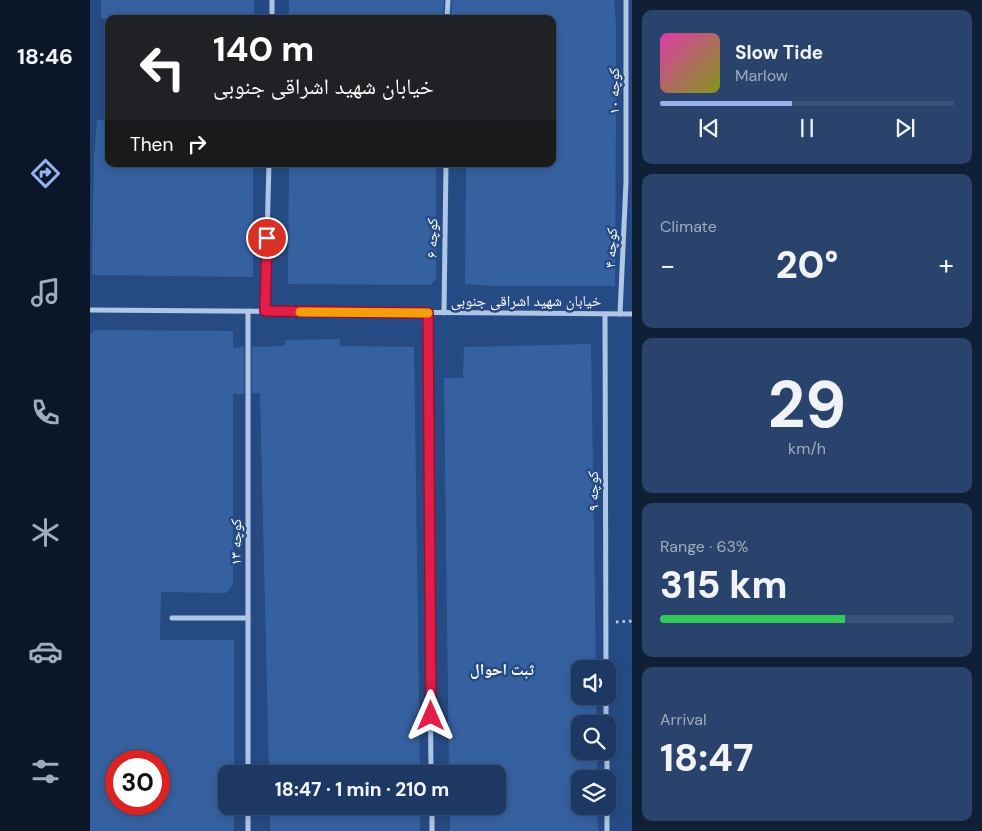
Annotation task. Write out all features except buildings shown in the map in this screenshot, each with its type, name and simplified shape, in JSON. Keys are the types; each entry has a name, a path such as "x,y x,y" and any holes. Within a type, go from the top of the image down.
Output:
{"street":[{"path":"272,0 272,15"},
{"path":"447,15 448,0"},
{"name":"کوچه ۱۰","path":"626,0 629,182"},
{"path":"265,311 268,167"},
{"name":"کوچه ۶","path":"444,313 446,167"},
{"name":"کوچه ۴","path":"620,314 629,182"},
{"name":"خیابان شهید اشراقی جنوبی","path":"90,310 632,314"},
{"name":"کوچه ۱۳","path":"248,311 248,765"},
{"path":"428,313 431,765"},
{"name":"کوچه ۹","path":"605,314 606,660"},
{"path":"172,618 248,618"},
{"path":"248,815 248,831"},
{"path":"432,815 432,831"},
{"path":"607,815 607,831"}],"slow traffic":[{"path":"300,312 428,313"}],"district":[{"name":"ثبت احوال","path":"502,669"}],"route":[{"path":"267,238 265,311 428,313 431,716"}]}
